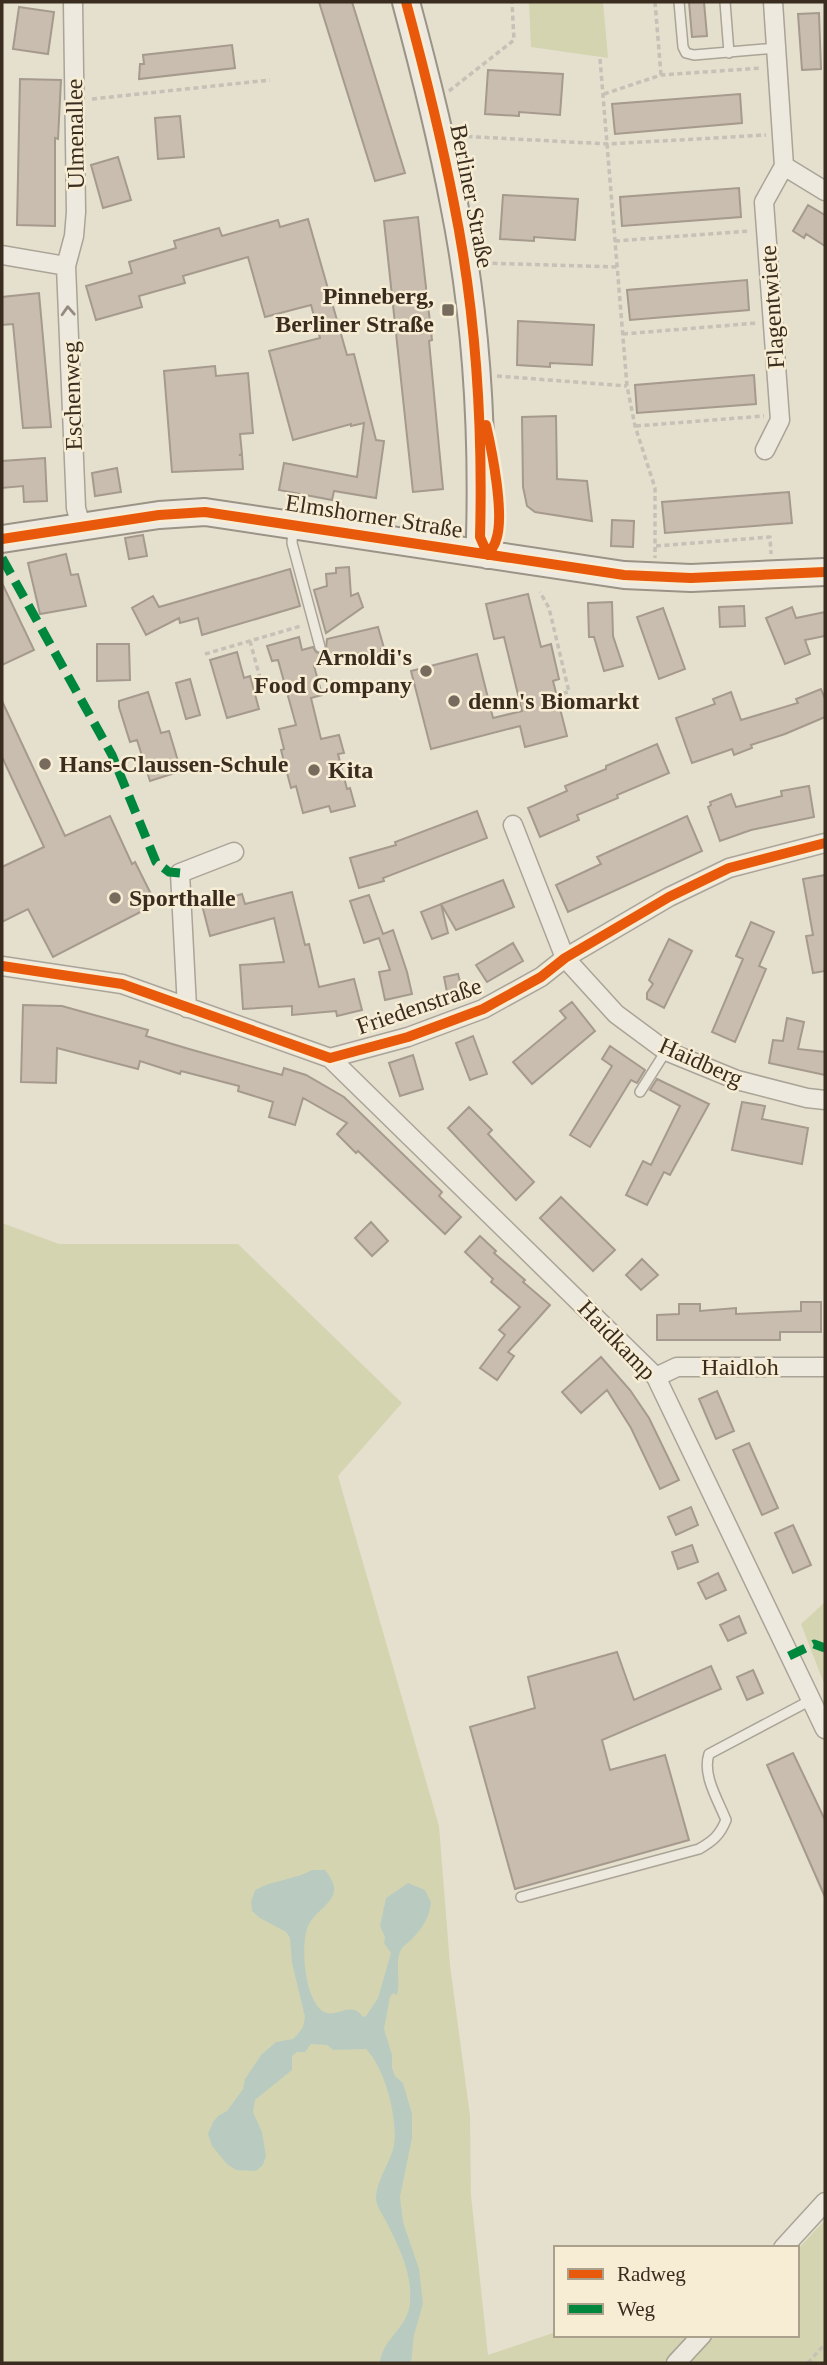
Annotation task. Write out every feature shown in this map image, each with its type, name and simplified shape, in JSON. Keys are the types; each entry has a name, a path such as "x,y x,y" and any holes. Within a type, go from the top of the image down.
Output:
{"main road":[{"name":"Berliner Straße","path":"406,2 440,135 464,262 479,401 480,537 488,555"},
{"name":"Elmshorner Straße","path":"2,539 159,515 205,512 624,575 743,578 825,572"}],"street":[{"name":"Ulmenallee","path":"66,266 74,236 76,212 73,2"},
{"path":"774,2 784,166 825,191"},
{"name":"Flagentwiete","path":"780,420 764,202 784,166"},
{"path":"2,255 66,266"},
{"name":"Eschenweg","path":"66,266 76,508 81,526"},
{"path":"765,450 780,420"},
{"path":"513,825 565,958"},
{"name":"Friedenstraße","path":"2,966 122,984 330,1058 408,1037 483,1009 541,977 565,958 669,897 729,868 825,843"},
{"path":"187,1008 180,873 234,852"},
{"name":"Haidberg","path":"565,958 616,1014 666,1051 737,1080 825,1100"},
{"name":"Haidkamp","path":"330,1058 656,1377 825,1729"},
{"name":"Haidloh","path":"656,1377 677,1367 825,1367"},
{"path":"785,2246 825,2202"},
{"path":"676,2363 700,2337"}],"lane":[{"path":"679,2 683,47 686,53 694,55 776,48"},
{"path":"725,2 729,52"},
{"path":"293,526 292,543 320,647"},
{"path":"640,1092 666,1051"},
{"path":"521,1897 699,1849 709,1843 721,1834 726,1820 708,1775 706,1767 709,1754 811,1700"}],"path":[{"path":"432,105 514,40 512,2"},
{"path":"655,2 661,75"},
{"path":"600,59 627,386 635,426 655,488 654,560"},
{"path":"604,94 661,75 778,67"},
{"path":"75,101 271,80"},
{"path":"440,135 608,144 782,134"},
{"path":"615,241 766,229"},
{"path":"464,262 617,267"},
{"path":"622,334 773,322"},
{"path":"477,374 627,386"},
{"path":"635,426 765,416 780,420"},
{"path":"656,546 770,537 771,554"},
{"path":"538,699 569,692 549,608 540,592"},
{"path":"205,654 313,622"},
{"path":"250,641 263,689"},
{"path":"808,2363 825,2344"}],"green space":[{"path":"529,2 603,2 608,58 531,47"},
{"path":"2,1223 59,1244 238,1244 402,1403 338,1476 439,1826 450,1965 470,2116 471,2195 488,2355 554,2333 554,2337 799,2337 799,2248 825,2220 825,2363 2,2363"},
{"path":"825,1602 825,1686 801,1624"}],"shaded area":[{"path":"312,1870 325,1870 334,1889 333,1896 311,1921 304,1946 305,1968 312,1997 322,2011 328,2013 352,2009 363,2017 378,1998 391,1953 384,1943 385,1937 380,1926 386,1898 408,1883 425,1890 431,1902 425,1923 400,1952 397,1995 393,1993 390,1997 384,2029 392,2055 392,2068 395,2076 403,2083 412,2114 412,2138 400,2197 403,2222 419,2269 423,2304 414,2335 411,2363 380,2362 385,2347 409,2310 410,2291 404,2262 376,2200 395,2134 389,2094 379,2068 366,2049 333,2050 327,2045 311,2044 305,2052 297,2052 292,2056 292,2070 255,2100 253,2112 262,2132 266,2156 263,2165 256,2171 236,2170 227,2164 212,2146 208,2134 213,2122 227,2111 243,2089 245,2079 261,2055 276,2042 293,2039 303,2027 305,2017 292,1963 290,1938 286,1932 252,1911 251,1902 255,1890"}],"building":[{"path":"319,2 352,2 405,173 375,181"},
{"path":"689,2 704,2 707,36 692,37"},
{"path":"19,7 54,12 48,54 13,49"},
{"path":"819,13 821,69 802,70 798,14"},
{"path":"232,45 235,68 139,79 140,64 144,64 143,55"},
{"path":"488,70 563,74 560,115 519,112 519,116 485,114"},
{"path":"20,79 61,80 58,139 55,138 55,226 17,225"},
{"path":"740,94 742,123 615,134 612,104"},
{"path":"180,116 184,157 158,159 155,118"},
{"path":"118,157 131,200 103,208 91,165"},
{"path":"739,188 741,217 622,226 620,197"},
{"path":"503,195 578,199 575,240 534,237 534,241 500,239"},
{"path":"808,205 825,215 825,246 806,234 804,238 793,231"},
{"path":"418,217 432,340 429,341 443,489 413,492 384,221"},
{"path":"308,219 347,355 354,354 376,440 384,441 376,498 334,491 332,500 279,490 284,463 357,477 364,423 293,440 269,351 320,338 311,305 265,317 248,257 183,276 185,283 139,296 142,307 96,320 86,286 132,273 129,262 176,248 174,241 219,228 222,236 278,220 280,227"},
{"path":"747,280 749,310 630,320 627,290"},
{"path":"39,293 51,427 23,428 13,324 2,325 2,297"},
{"path":"518,321 594,325 592,365 517,365"},
{"path":"215,366 216,376 248,373 253,433 240,434 242,454 239,455 242,455 243,469 172,472 164,371"},
{"path":"754,375 756,404 637,413 635,385"},
{"path":"556,416 557,479 587,481 592,521 535,512 527,506 523,487 522,417"},
{"path":"45,458 47,501 24,502 23,486 2,488 2,461"},
{"path":"117,468 121,492 95,496 92,473"},
{"path":"789,492 792,523 665,533 662,502"},
{"path":"612,520 634,521 633,547 611,546"},
{"path":"143,535 147,556 129,559 125,538"},
{"path":"66,554 71,575 78,574 86,606 40,614 28,563"},
{"path":"349,567 351,596 358,593 363,607 326,633 314,590 327,586 326,574 336,573 336,568"},
{"path":"290,569 300,606 202,635 198,618 180,623 179,618 146,635 132,608 153,596 159,607"},
{"path":"2,583 34,650 2,665"},
{"path":"528,594 541,647 551,644 559,679 553,681 567,736 525,747 520,726 431,749 411,671 477,654 493,718 522,711 504,637 494,639 486,604"},
{"path":"612,602 613,636 623,666 604,671 594,637 589,637 588,603"},
{"path":"744,606 745,626 720,627 719,607"},
{"path":"792,607 796,618 825,612 825,636 805,640 810,654 785,664 766,618"},
{"path":"663,608 685,669 659,679 637,617"},
{"path":"378,627 384,648 381,649 384,662 368,666 364,653 361,653 314,666 322,695 311,698 321,739 339,735 344,753 338,754 347,789 350,788 355,806 331,812 329,806 303,813 296,786 291,788 281,750 284,749 279,729 296,725 278,660 272,661 267,646 299,637 302,650 313,647 321,654 326,649 327,639"},
{"path":"97,644 129,644 130,680 97,681"},
{"path":"237,652 244,678 250,676 259,709 227,718 210,660"},
{"path":"190,679 200,715 186,719 176,683"},
{"path":"821,689 825,699 825,717 751,745 752,748 734,755 732,749 692,763 676,718 715,704 713,699 731,692 741,720 798,703 796,699"},
{"path":"148,692 161,733 169,731 181,771 150,781 137,740 130,742 119,707 119,701"},
{"path":"2,701 65,836 110,816 132,864 135,862 156,904 53,957 28,909 2,922 2,867 44,847 2,757"},
{"path":"657,744 669,773 617,795 618,798 577,815 579,820 540,837 528,808 567,791 565,786"},
{"path":"809,786 814,817 751,830 720,841 708,807 710,802 731,794 736,807 782,796 781,791"},
{"path":"477,811 487,838 383,878 384,881 359,888 350,858 396,845 395,842"},
{"path":"687,816 702,851 568,912 556,885 601,864 597,857"},
{"path":"825,875 825,971 813,973 806,936 813,935 803,879"},
{"path":"503,880 514,907 456,930 441,904"},
{"path":"292,892 305,945 309,944 319,987 354,979 362,1010 337,1016 336,1011 292,1015 292,1006 243,1009 240,965 284,962 274,918 210,936 202,905 242,894 245,904"},
{"path":"369,895 383,934 393,930 412,994 385,1000 379,972 390,970 379,938 364,943 350,901"},
{"path":"441,904 448,933 432,939 421,912"},
{"path":"751,922 774,932 759,966 766,969 735,1042 712,1032 743,959 736,956"},
{"path":"669,939 692,951 664,1008 647,999 647,993 653,984 649,980"},
{"path":"513,943 523,961 487,982 476,965"},
{"path":"458,974 463,993 448,997 444,977"},
{"path":"572,1002 595,1031 532,1084 513,1062 566,1018 560,1011"},
{"path":"23,1005 62,1006 148,1030 146,1036 189,1049 282,1075 284,1068 306,1075 344,1097 442,1192 439,1196 461,1217 445,1234 337,1134 347,1123 303,1098 295,1125 269,1117 273,1102 238,1091 239,1086 181,1071 180,1074 140,1061 138,1069 57,1048 56,1083 21,1082"},
{"path":"787,1018 804,1022 798,1049 825,1052 825,1075 769,1063 773,1040 783,1041"},
{"path":"473,1036 487,1074 470,1080 456,1043"},
{"path":"610,1046 645,1070 637,1083 631,1080 590,1147 570,1135 612,1066 602,1059"},
{"path":"413,1055 423,1089 400,1096 389,1063"},
{"path":"657,1079 709,1104 670,1175 664,1172 647,1205 626,1195 643,1161 651,1165 680,1106 650,1090"},
{"path":"742,1102 765,1106 762,1119 808,1128 802,1164 732,1150"},
{"path":"469,1107 492,1130 488,1134 534,1182 516,1200 448,1128"},
{"path":"561,1197 615,1250 593,1271 540,1218"},
{"path":"371,1222 388,1241 372,1256 355,1238"},
{"path":"480,1236 496,1251 494,1253 525,1280 523,1282 550,1305 508,1352 514,1356 497,1380 480,1368 505,1335 499,1330 520,1307 491,1282 493,1279 465,1252"},
{"path":"642,1259 658,1275 641,1290 626,1275"},
{"path":"801,1302 821,1302 821,1332 780,1332 780,1340 657,1340 657,1315 679,1314 679,1304 700,1304 700,1311 736,1308 736,1314 801,1311"},
{"path":"601,1357 630,1390 649,1418 679,1480 660,1489 631,1428 607,1390 581,1413 562,1392"},
{"path":"717,1391 734,1431 716,1439 699,1399"},
{"path":"749,1443 778,1508 762,1515 733,1450"},
{"path":"691,1507 698,1525 676,1535 668,1517"},
{"path":"793,1525 811,1565 793,1573 775,1533"},
{"path":"692,1545 698,1562 678,1569 672,1552"},
{"path":"718,1573 726,1590 706,1599 698,1583"},
{"path":"739,1616 746,1633 728,1641 720,1625"},
{"path":"617,1652 634,1700 711,1666 721,1689 602,1740 610,1770 665,1755 689,1840 515,1889 470,1727 535,1708 528,1677"},
{"path":"753,1670 763,1693 747,1700 737,1677"},
{"path":"793,1753 825,1820 825,1897 767,1765"}],"marked path":[{"path":"2,558 112,755 156,862 169,872 180,873"},
{"path":"789,1656 814,1644 825,1648"}],"cycle path":[{"path":"406,2 444,153 462,245 473,328 479,411 480,537 488,555"},
{"path":"486,425 497,483 499,516 495,542 488,555"},
{"path":"2,539 159,515 205,512 624,575 691,578 825,572"},
{"path":"2,966 122,984 330,1058 408,1037 483,1009 541,977 565,958 669,897 729,868 825,843"}],"place":[{"name":"Pinneberg, Berliner Straße","path":"448,310"},
{"name":"Arnoldi's Food Company","path":"426,671"},
{"name":"denn's Biomarkt","path":"454,701"},
{"name":"Hans-Claussen-Schule","path":"45,764"},
{"name":"Kita","path":"314,770"},
{"name":"Sporthalle","path":"115,898"}]}
